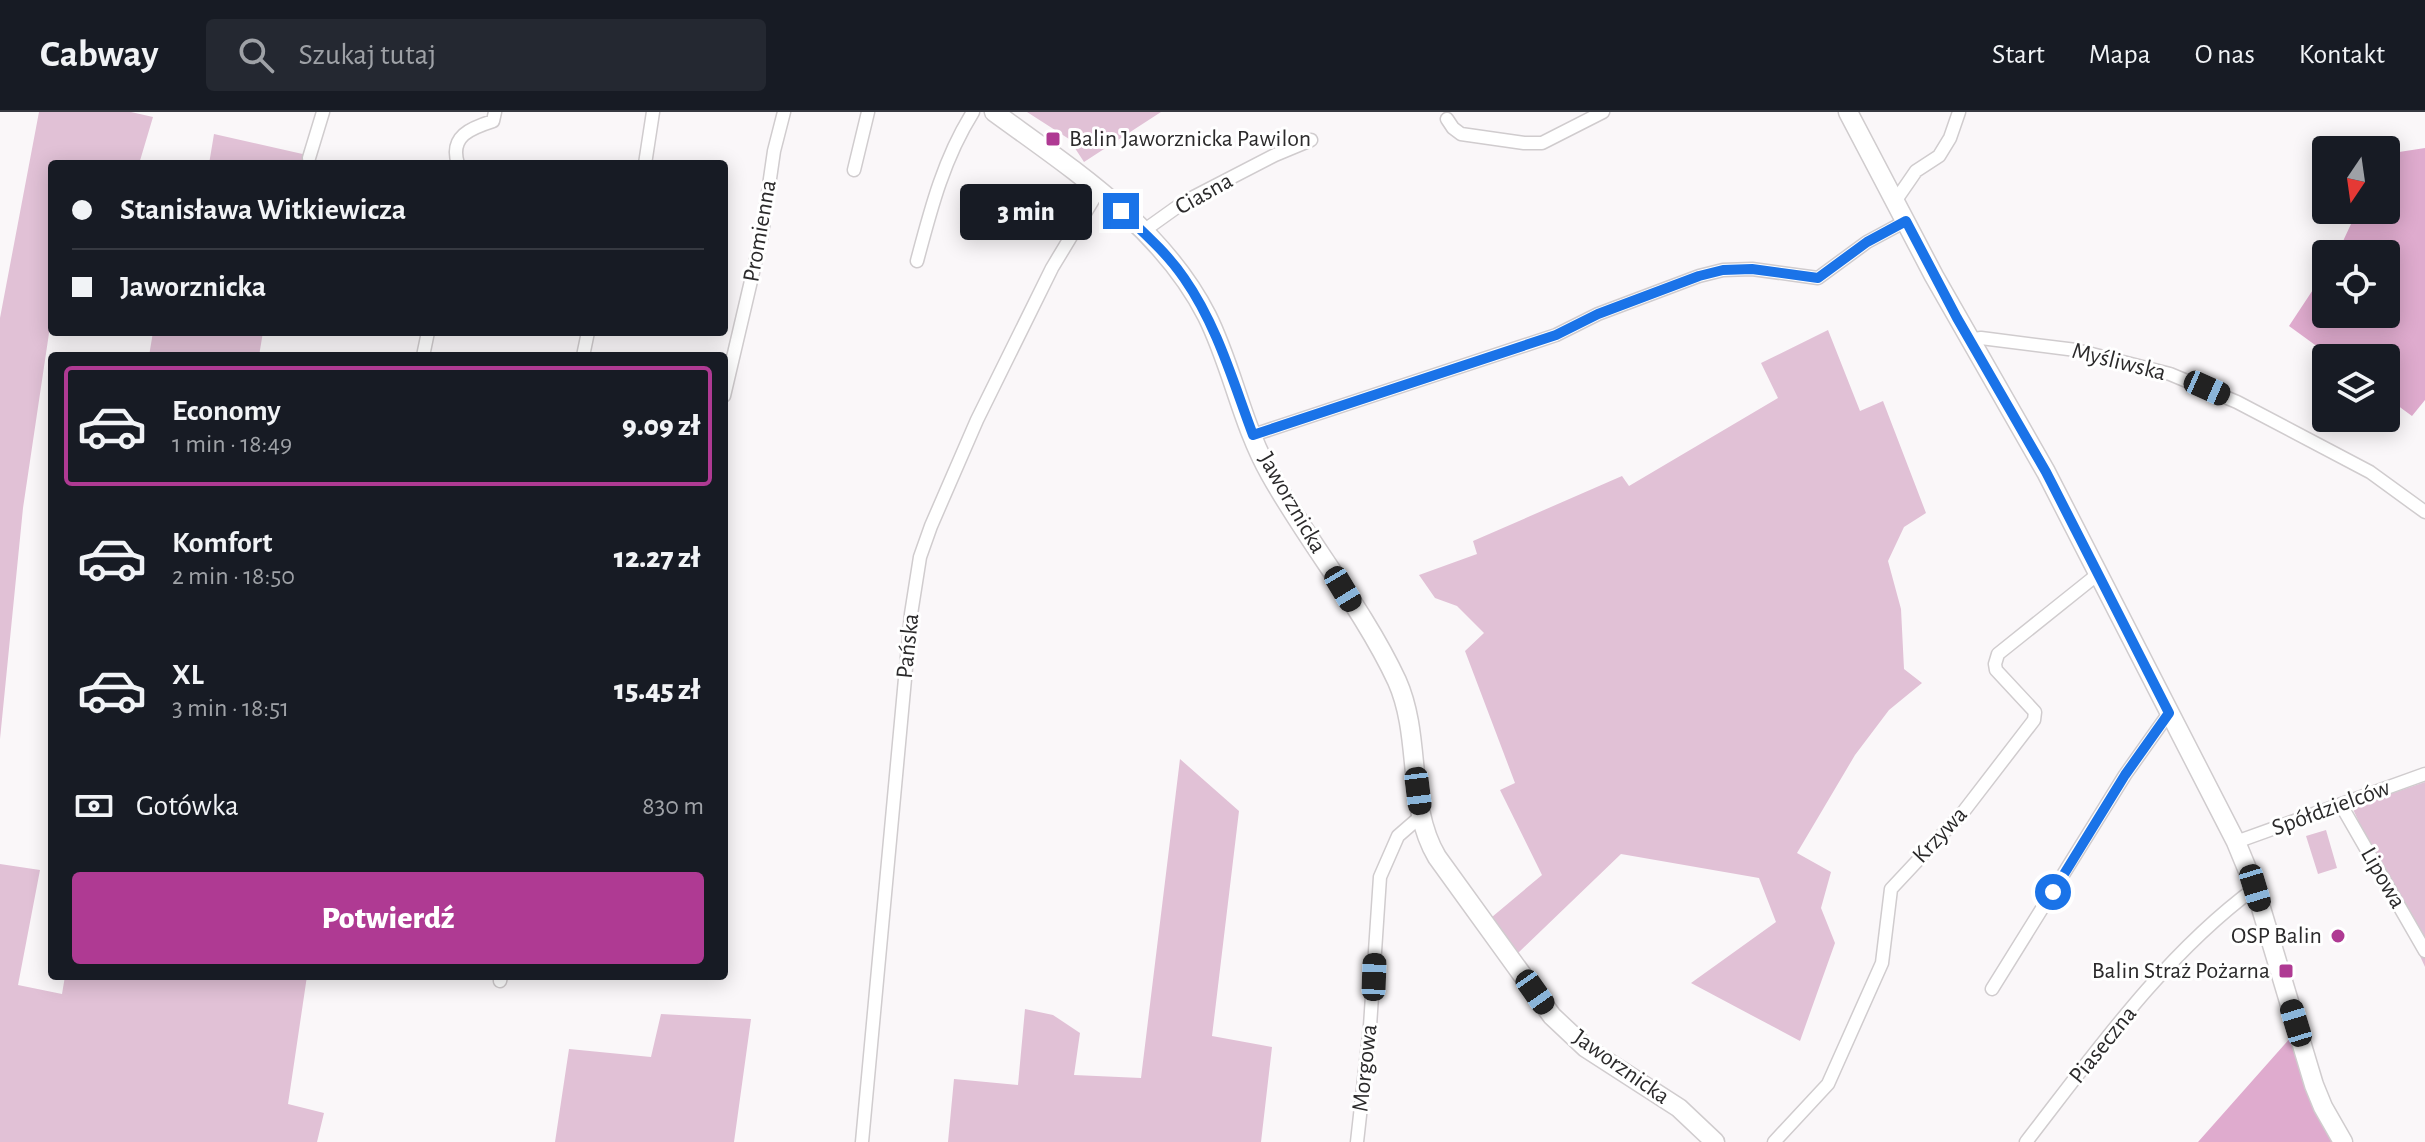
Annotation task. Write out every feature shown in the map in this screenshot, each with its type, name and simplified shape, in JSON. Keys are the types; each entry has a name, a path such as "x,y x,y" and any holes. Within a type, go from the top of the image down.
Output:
{"street":[{"path":"309,158 323,112"},
{"path":"456,160 457,141 464,131 493,121 495,112"},
{"path":"646,160 653,112"},
{"name":"Promienna","path":"728,379 762,234 774,151 784,112"},
{"path":"854,170 868,112"},
{"path":"917,261 937,187 957,137 973,112"},
{"name":"Jaworznicka","path":"994,112 1099,190 1185,278 1206,315 1268,470 1397,681 1409,714 1421,816 1426,838 1437,857 1552,1016 1586,1048 1679,1108 1715,1142"},
{"path":"1447,119 1461,134 1542,143 1603,112"},
{"path":"1848,112 1969,340 2046,472 2236,842 2255,888 2314,1085 2343,1142"},
{"path":"1896,200 1916,171 1939,156 1950,138 1959,112"},
{"name":"Ciasna","path":"1142,232 1184,202 1311,140"},
{"name":"Pańska","path":"862,1142 911,614 920,557 977,420 1052,268 1099,190"},
{"path":"1253,435 1556,335 1598,314 1699,276 1723,270 1752,269 1818,278 1867,242 1906,221"},
{"name":"Myśliwska","path":"1969,340 1981,338 2076,350 2170,374 2237,402 2370,472 2425,512"},
{"name":"Krzywa","path":"1774,1142 1828,1084 1882,963 1891,889 1964,811 2034,720 2035,712 1996,670 1998,654 2098,574"},
{"path":"1992,989 2125,775 2169,713"},
{"name":"Spółdzielców","path":"2236,842 2425,774"},
{"name":"Lipowa","path":"2341,805 2425,951"},
{"name":"Morgowa","path":"1357,1142 1370,1026 1380,877 1398,836 1421,816"},
{"name":"Piaseczna","path":"2026,1142 2103,1042 2161,976 2232,905 2255,888"}],"shaded area":[{"path":"39,112 131,112 153,117 140,160 48,160 49,336 23,508 0,739 0,318"},
{"path":"1027,112 1161,112 1084,162 1069,139"},
{"path":"214,134 307,155 305,160 210,160"},
{"path":"2425,148 2425,400 2412,416 2400,407 2400,344 2314,344 2289,326 2312,291 2312,328 2400,328 2400,240 2344,240 2351,224 2400,224 2400,152"},
{"path":"1828,330 1860,411 1883,401 1926,513 1904,527 1888,561 1901,609 1904,669 1922,683 1889,710 1855,755 1797,853 1831,872 1821,908 1835,943 1800,1041 1691,983 1776,922 1759,878 1621,854 1518,953 1492,917 1542,875 1500,790 1515,783 1465,651 1484,633 1457,606 1435,598 1419,575 1477,554 1473,541 1622,476 1629,486 1778,398 1761,363"},
{"path":"152,336 262,336 260,352 150,352"},
{"path":"1180,759 1239,811 1212,1036 1272,1047 1261,1142 948,1142 954,1079 1018,1085 1025,1009 1053,1015 1080,1033 1074,1075 1141,1078"},
{"path":"2425,782 2425,967 2352,807"},
{"path":"2326,830 2337,868 2318,874 2306,836"},
{"path":"0,864 40,870 18,985 62,994 64,980 306,980 288,1104 324,1113 317,1142 0,1142"},
{"path":"661,1014 751,1019 734,1142 555,1142 569,1049 651,1057"},
{"path":"2291,1037 2335,1142 2198,1142"}],"place":[{"name":"Balin Jaworznicka Pawilon","path":"1053,139"},
{"name":"OSP Balin","path":"2338,936"},
{"name":"Balin Straż Pożarna","path":"2286,971"}],"route":[{"path":"1121,211 1185,278 1222,351 1253,435 1556,335 1598,314 1699,276 1723,270 1752,269 1818,278 1867,242 1906,221 1957,318 2046,472 2169,713 2125,775 2053,892"}]}
